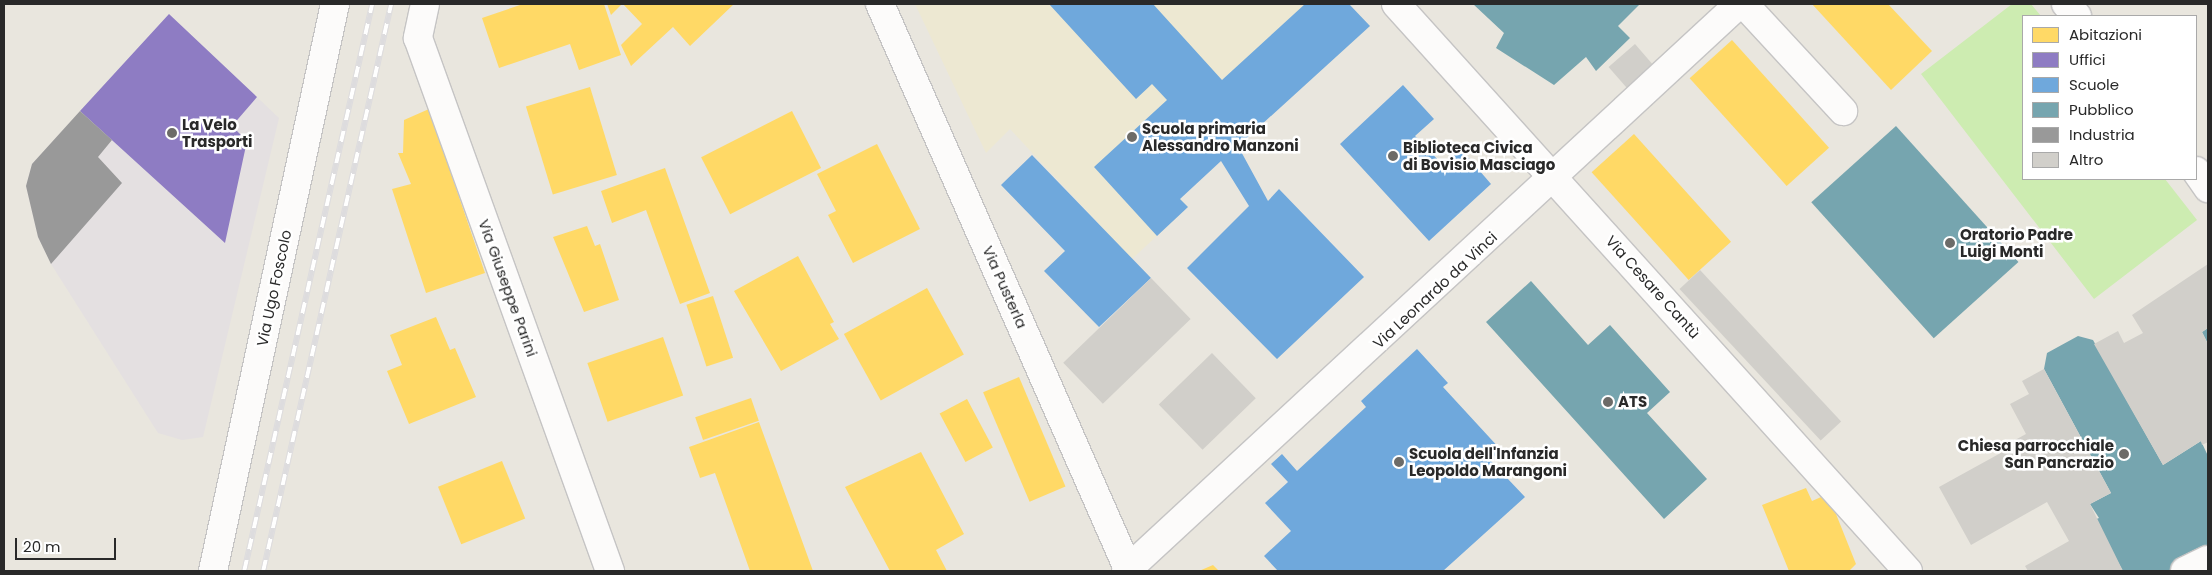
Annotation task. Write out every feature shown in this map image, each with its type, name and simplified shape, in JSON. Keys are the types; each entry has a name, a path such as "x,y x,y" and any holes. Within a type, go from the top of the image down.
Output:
{"street":[{"name":"Via Ugo Foscolo","path":"213,571 335,4"},
{"name":"Via Giuseppe Parini","path":"425,4 418,38 610,571"},
{"name":"Via Pusterla","path":"880,4 1128,570"},
{"name":"Via Cesare Cantù","path":"1396,4 1908,571"},
{"name":"Via Leonardo da Vinci","path":"1128,570 1555,178 1739,4"},
{"path":"1744,4 1843,111"},
{"path":"2066,4 2076,15"},
{"path":"2197,173 2208,188"},
{"path":"2185,571 2208,560"}],"shaded area":[{"name":"Scuola primaria Alessandro Manzoni","path":"915,4 1349,4 1370,26 1180,198 1188,207 1132,259 1010,129 986,153"},
{"path":"169,14 279,118 203,437 182,440 158,433 51,264 38,237 26,186 32,164"}],"green space":[{"path":"2012,4 2031,4 2040,15 2022,15 2022,180 2166,180 2197,220 2094,299 1921,74"}],"building: Abitazioni":[{"path":"523,4 604,4 621,55 579,70 570,44 499,68 482,18"},
{"path":"607,4 622,4 611,15"},
{"path":"623,4 734,4 690,46 673,27 631,66 621,45 642,24"},
{"path":"1812,4 1888,4 1932,51 1891,90"},
{"path":"1732,40 1829,148 1787,186 1690,78"},
{"path":"590,87 617,175 553,195 526,107"},
{"path":"429,109 485,273 426,293 392,189 411,184 398,153 403,153 404,120"},
{"path":"792,111 821,168 730,214 701,157"},
{"path":"1634,134 1731,242 1689,280 1592,172"},
{"path":"877,144 920,229 853,263 828,215 836,211 817,174"},
{"path":"665,168 710,293 680,304 646,210 612,223 601,191"},
{"path":"587,226 595,246 600,244 619,300 584,312 553,237"},
{"path":"798,256 834,322 830,324 839,339 781,371 734,291"},
{"path":"927,288 964,354 881,401 844,334"},
{"path":"713,296 733,358 706,366 686,305"},
{"path":"436,317 450,350 455,348 476,397 409,424 387,371 402,365 390,335"},
{"path":"663,337 683,396 608,422 587,363"},
{"path":"1019,377 1065,487 1030,502 983,392"},
{"path":"751,398 759,421 703,440 695,417"},
{"path":"967,399 993,448 965,462 940,414"},
{"path":"759,422 813,571 750,571 715,473 700,478 689,447"},
{"path":"921,452 964,534 936,550 947,571 890,571 845,487"},
{"path":"502,461 525,518 461,544 438,487"},
{"path":"1806,488 1812,501 1828,494 1856,564 1849,571 1789,571 1762,505"},
{"path":"1213,565 1219,571 1199,571"}],"building: Uffici":[{"name":"La Velo Trasporti","path":"169,14 257,97 232,126 247,141 225,243 80,111"}],"building: Scuole":[{"path":"1049,4 1153,4 1222,80 1305,4 1349,4 1370,26 1238,146 1268,201 1279,189 1364,277 1277,359 1187,268 1249,206 1221,161 1180,199 1188,207 1157,236 1094,167 1167,100 1152,84 1136,99"},
{"name":"Biblioteca Civica di Bovisio Masciago","path":"1403,85 1434,119 1415,136 1442,164 1460,148 1491,184 1429,241 1340,144"},
{"path":"1032,155 1151,278 1099,327 1044,271 1065,251 1001,185"},
{"name":"Scuola dell'Infanzia Leopoldo Marangoni","path":"1417,349 1448,383 1443,387 1501,450 1490,460 1525,497 1443,571 1278,571 1264,556 1291,531 1265,503 1288,482 1271,464 1282,454 1297,471 1366,407 1361,401"}],"building: Pubblico":[{"path":"1473,4 1640,4 1618,26 1630,38 1596,71 1586,57 1554,85 1496,48 1504,33"},
{"path":"1896,126 2018,262 1934,338 1811,202"},
{"name":"ATS","path":"1531,281 1588,345 1610,325 1670,392 1647,413 1707,479 1664,519 1486,322"},
{"path":"2208,328 2208,344 2202,332"},
{"name":"Chiesa parrocchiale San Pancrazio","path":"2078,336 2093,340 2163,465 2201,441 2208,456 2208,549 2184,571 2123,571 2094,520 2099,518 2090,504 2111,493 2044,369 2047,353"}],"building: Industria":[{"path":"80,111 112,140 98,157 122,183 51,264 38,237 26,186 32,164"}],"building: Altro":[{"path":"1635,44 1653,65 1627,88 1609,67"},
{"path":"2208,264 2208,328 2202,332 2208,344 2208,442 2202,445 2201,441 2163,465 2094,344 2118,331 2124,343 2143,333 2132,315"},
{"path":"1700,270 1841,421 1821,440 1680,289"},
{"path":"1151,278 1191,319 1103,404 1063,363"},
{"path":"1212,353 1256,398 1203,450 1159,404"},
{"path":"2044,369 2111,493 2090,504 2123,571 2028,571 2025,566 2069,541 2047,502 1971,545 1939,487 2017,444 2015,440 2026,434 2010,404 2029,394 2022,381"}],"railway":[{"path":"244,571 372,4"},
{"path":"263,571 391,4"}],"place":[{"name":"La Velo Trasporti","path":"172,133"},
{"name":"Scuola primaria Alessandro Manzoni","path":"1132,137"},
{"name":"Biblioteca Civica di Bovisio Masciago","path":"1393,156"},
{"name":"Oratorio Padre Luigi Monti","path":"1950,243"},
{"name":"ATS","path":"1608,402"},
{"name":"Chiesa parrocchiale San Pancrazio","path":"2124,454"},
{"name":"Scuola dell'Infanzia Leopoldo Marangoni","path":"1399,462"}]}
